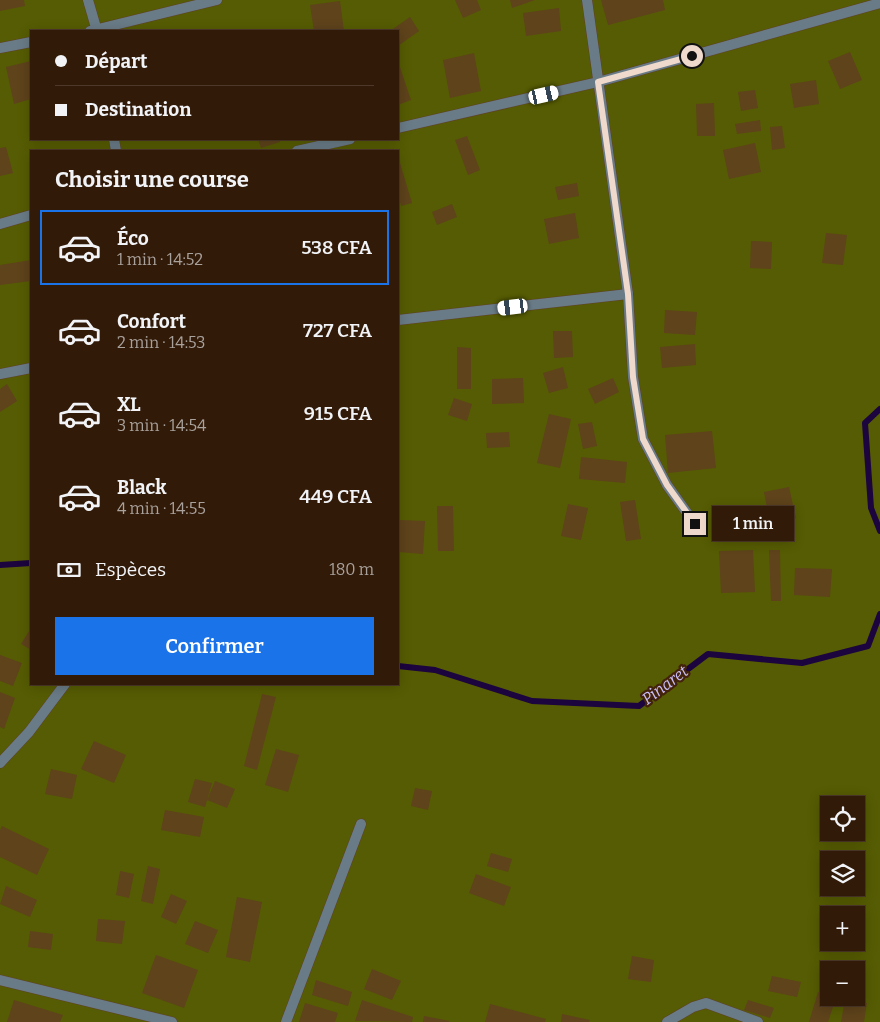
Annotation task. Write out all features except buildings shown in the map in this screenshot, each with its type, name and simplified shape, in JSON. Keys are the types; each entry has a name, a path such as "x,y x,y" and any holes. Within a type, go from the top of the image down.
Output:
{"street":[{"path":"88,0 95,30"},
{"path":"99,30 217,0"},
{"path":"587,0 628,294 633,377 643,439 667,485 695,524"},
{"path":"399,128 598,82 880,2"},
{"path":"0,48 30,42"},
{"path":"301,150 346,140"},
{"path":"0,224 30,215"},
{"path":"399,320 628,294"},
{"path":"0,374 30,368"},
{"path":"0,763 29,732 65,685"},
{"path":"286,1022 360,824"},
{"path":"0,980 172,1022"},
{"path":"668,1022 693,1007 706,1003 758,1022"}],"shaded area":[{"path":"0,0 880,0 880,1022 0,1022"}],"waterway":[{"name":"Pinaret","path":"880,409 865,423 871,508 880,531"},
{"name":"Pinaret","path":"0,565 30,563"},
{"name":"Pinaret","path":"399,666 435,670 532,701 639,706 708,654 802,663 868,646 880,614"}],"route":[{"path":"692,56 598,82 628,294 633,377 643,439 667,485 695,524"}]}
